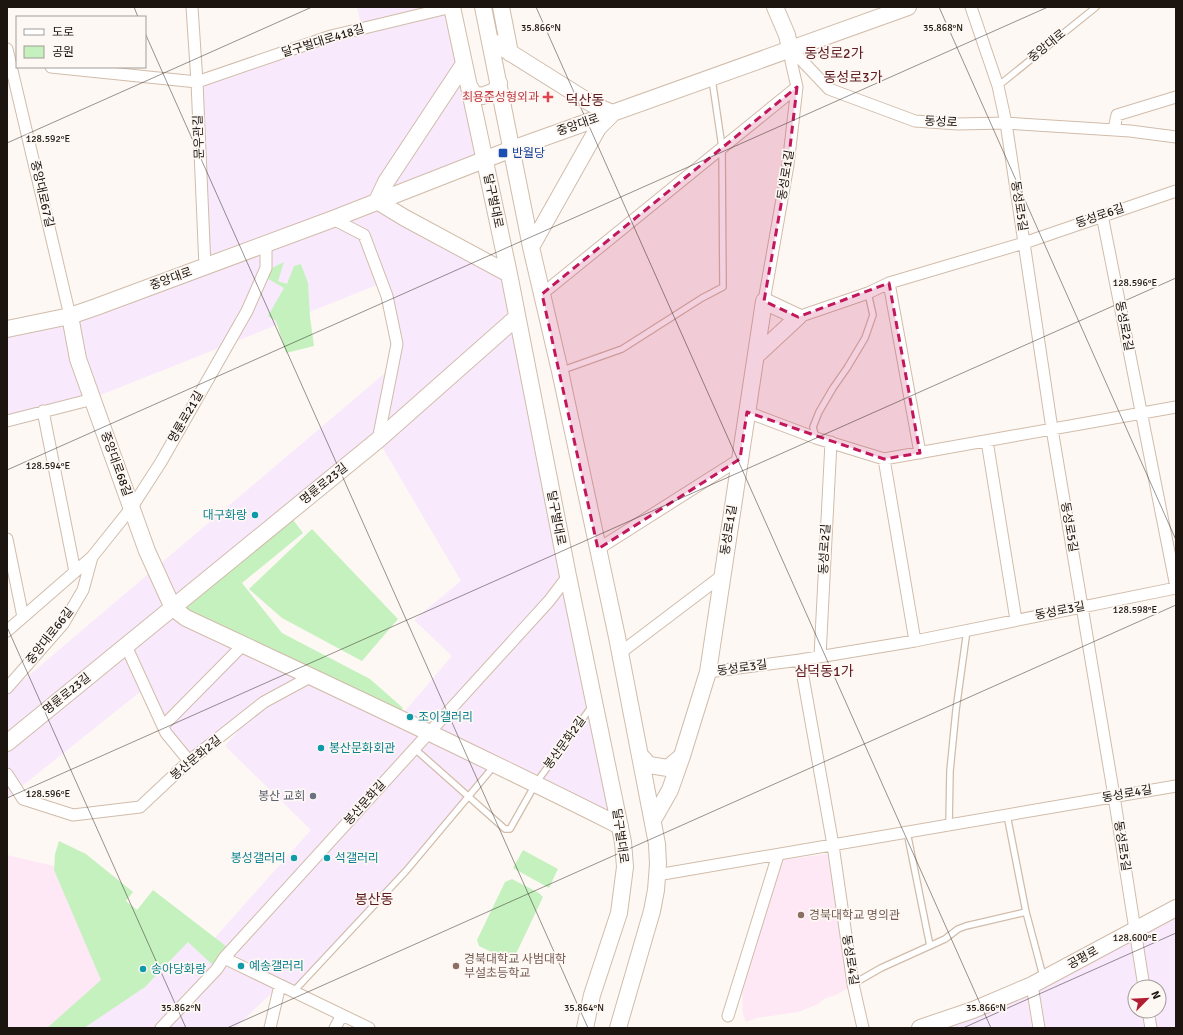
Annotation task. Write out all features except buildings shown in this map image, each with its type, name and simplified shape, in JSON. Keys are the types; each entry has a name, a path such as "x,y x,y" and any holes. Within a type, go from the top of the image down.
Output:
{"main road":[{"name":"달구벌대로","path":"452,7 509,274 568,576 623,842 625,867 618,913 592,995 585,1028"},
{"path":"483,7 531,247 560,371 620,653 657,844 657,875 652,911 618,1028"},
{"path":"501,7 510,53"},
{"path":"775,7 787,35 790,48"},
{"name":"중앙대로","path":"7,329 70,316 333,219 512,149 712,78 790,48 908,7"},
{"path":"490,40 592,104 612,113 598,128 531,247"},
{"path":"464,64 386,182 377,201 405,218 509,274"},
{"path":"469,86 474,94 482,96 495,92 499,82"},
{"path":"756,356 798,317 764,301"},
{"name":"동성로1길","path":"653,820 670,790 708,672 764,301"},
{"name":"중앙대로68길","path":"70,316 78,359 147,551 173,608"},
{"name":"명륜로23길","path":"7,742 378,440 517,317"},
{"name":"봉산문화2길","path":"173,608 186,618 430,732 620,826"},
{"path":"640,755 649,765 668,768 682,756"},
{"name":"공평로","path":"920,1028 972,1010 1038,982 1176,908"},
{"path":"578,1028 592,995"}],"street":[{"name":"문우관길","path":"192,7 197,82 205,267"},
{"name":"달구벌대로418길","path":"197,82 331,36 452,7"},
{"path":"971,7 998,86 1006,123"},
{"name":"동성로1길","path":"764,301 788,165 797,87 791,61 790,48"},
{"name":"동성로","path":"790,48 829,89 915,121 958,124 1006,123 1114,129 1176,136"},
{"name":"중앙대로67길","path":"7,49 14,63 70,316"},
{"path":"61,68 197,82"},
{"path":"542,294 797,87"},
{"path":"1114,129 1117,115 1176,97"},
{"name":"동성로5길","path":"1006,123 1052,429 1083,607 1143,979"},
{"name":"동성로6길","path":"1024,243 1176,191"},
{"name":"동성로2길","path":"1102,216 1176,587"},
{"path":"333,219 364,236 387,296 397,344 378,440"},
{"path":"798,317 868,293 889,283 1024,243"},
{"name":"명륜로21길","path":"7,631 92,557 132,507 161,462 247,311 266,268 266,244"},
{"path":"889,283 920,453"},
{"path":"7,421 92,398"},
{"path":"747,412 816,438 884,459 1176,407"},
{"path":"43,411 74,572"},
{"path":"987,441 1016,620"},
{"name":"동성로2길","path":"820,656 831,442"},
{"path":"598,550 740,459"},
{"path":"884,459 915,641"},
{"path":"7,539 23,617"},
{"name":"중앙대로66길","path":"7,688 63,624 83,590 92,557"},
{"path":"620,653 723,574"},
{"name":"봉산문화길","path":"161,1028 217,969 224,958 549,601 568,576"},
{"name":"동성로3길","path":"708,672 800,660 915,641 1176,587"},
{"path":"163,726 243,644"},
{"path":"126,646 166,733 189,761"},
{"path":"800,660 833,845"},
{"name":"봉산문화2길","path":"7,774 23,799 73,815 140,807 189,761 264,702 312,676"},
{"name":"동성로4길","path":"657,875 1176,786"},
{"name":"동성로4길","path":"833,845 853,984 863,1028"},
{"path":"728,1016 778,855"},
{"path":"224,958 369,1028"},
{"path":"1038,982 1039,1028"},
{"path":"270,1028 280,985"},
{"path":"335,1028 342,1015"}],"lane":[{"name":"중앙대로","path":"998,86 1096,7"},
{"path":"560,371 622,350 702,298 724,287 722,147 712,78"},
{"path":"816,438 813,427 819,412 833,388 848,368 865,338 873,315 868,293"},
{"path":"949,825 950,771 956,710 967,630"},
{"name":"봉산문화2길","path":"469,797 504,829 510,829 536,784 594,702"},
{"path":"415,749 469,797"},
{"path":"294,991 406,871 496,764"},
{"path":"1007,815 1038,982"},
{"path":"907,832 930,946"},
{"path":"853,984 881,968 945,939 958,929 1026,912"}],"highlighted area":[{"path":"797,87 788,165 764,301 798,317 889,283 920,453 884,459 747,412 740,459 598,549 542,294"}],"shaded area":[{"path":"357,7 452,7 484,160 377,201 509,274 620,826 496,765 294,991 280,985 235,1028 53,1028 162,904 202,952 311,830 225,746 261,705 189,761 145,688 7,798 7,694 392,367 397,344 382,283 93,398 7,421 7,329 205,265 197,82 362,29","holes":["378,440 461,581 414,620 452,656 399,718 173,608"]},
{"name":"경북대학교 명의관","path":"828,854 850,987 836,995 826,998 816,1005 798,1012 757,1018 746,1022 743,1014 742,988 780,860"},
{"path":"7,855 67,869 105,985 53,1028 7,1028"},
{"path":"1176,909 1176,1028 919,1028 973,1010"}],"green space":[{"path":"284,262 278,281 287,284 294,266 301,264 308,283 310,317 314,346 286,353 276,321 268,316 284,288 265,277 268,270"},
{"path":"288,513 303,533 242,583 282,633 370,679 403,708 397,716 173,608"},
{"path":"312,529 398,619 362,661 282,618 249,589"},
{"path":"59,841 86,854 133,892 126,901 137,910 153,890 231,950 217,969 188,942 145,987 84,1028 47,1028 101,980 54,870 55,854"},
{"path":"523,850 558,869 549,888 513,868"},
{"path":"512,879 539,893 543,897 514,958 508,960 479,946 477,940 505,882"}],"place":[{"name":"최용준성형외과","path":"548,97"},
{"name":"반월당","path":"503,153"},
{"name":"대구화랑","path":"255,515"},
{"name":"조이갤러리","path":"410,717"},
{"name":"봉산문화회관","path":"321,748"},
{"name":"봉산 교회","path":"313,796"},
{"name":"봉성갤러리","path":"294,858"},
{"name":"석갤러리","path":"327,858"},
{"name":"경북대학교 명의관","path":"801,915"},
{"name":"예송갤러리","path":"241,966"},
{"name":"경북대학교 사범대학 부설초등학교","path":"456,966"},
{"name":"송아당화랑","path":"143,969"}],"district":[{"name":"동성로2가","path":"834,53"},
{"name":"동성로3가","path":"853,77"},
{"name":"덕산동","path":"585,100"},
{"name":"삼덕동1가","path":"824,671"},
{"name":"봉산동","path":"374,899"}]}
